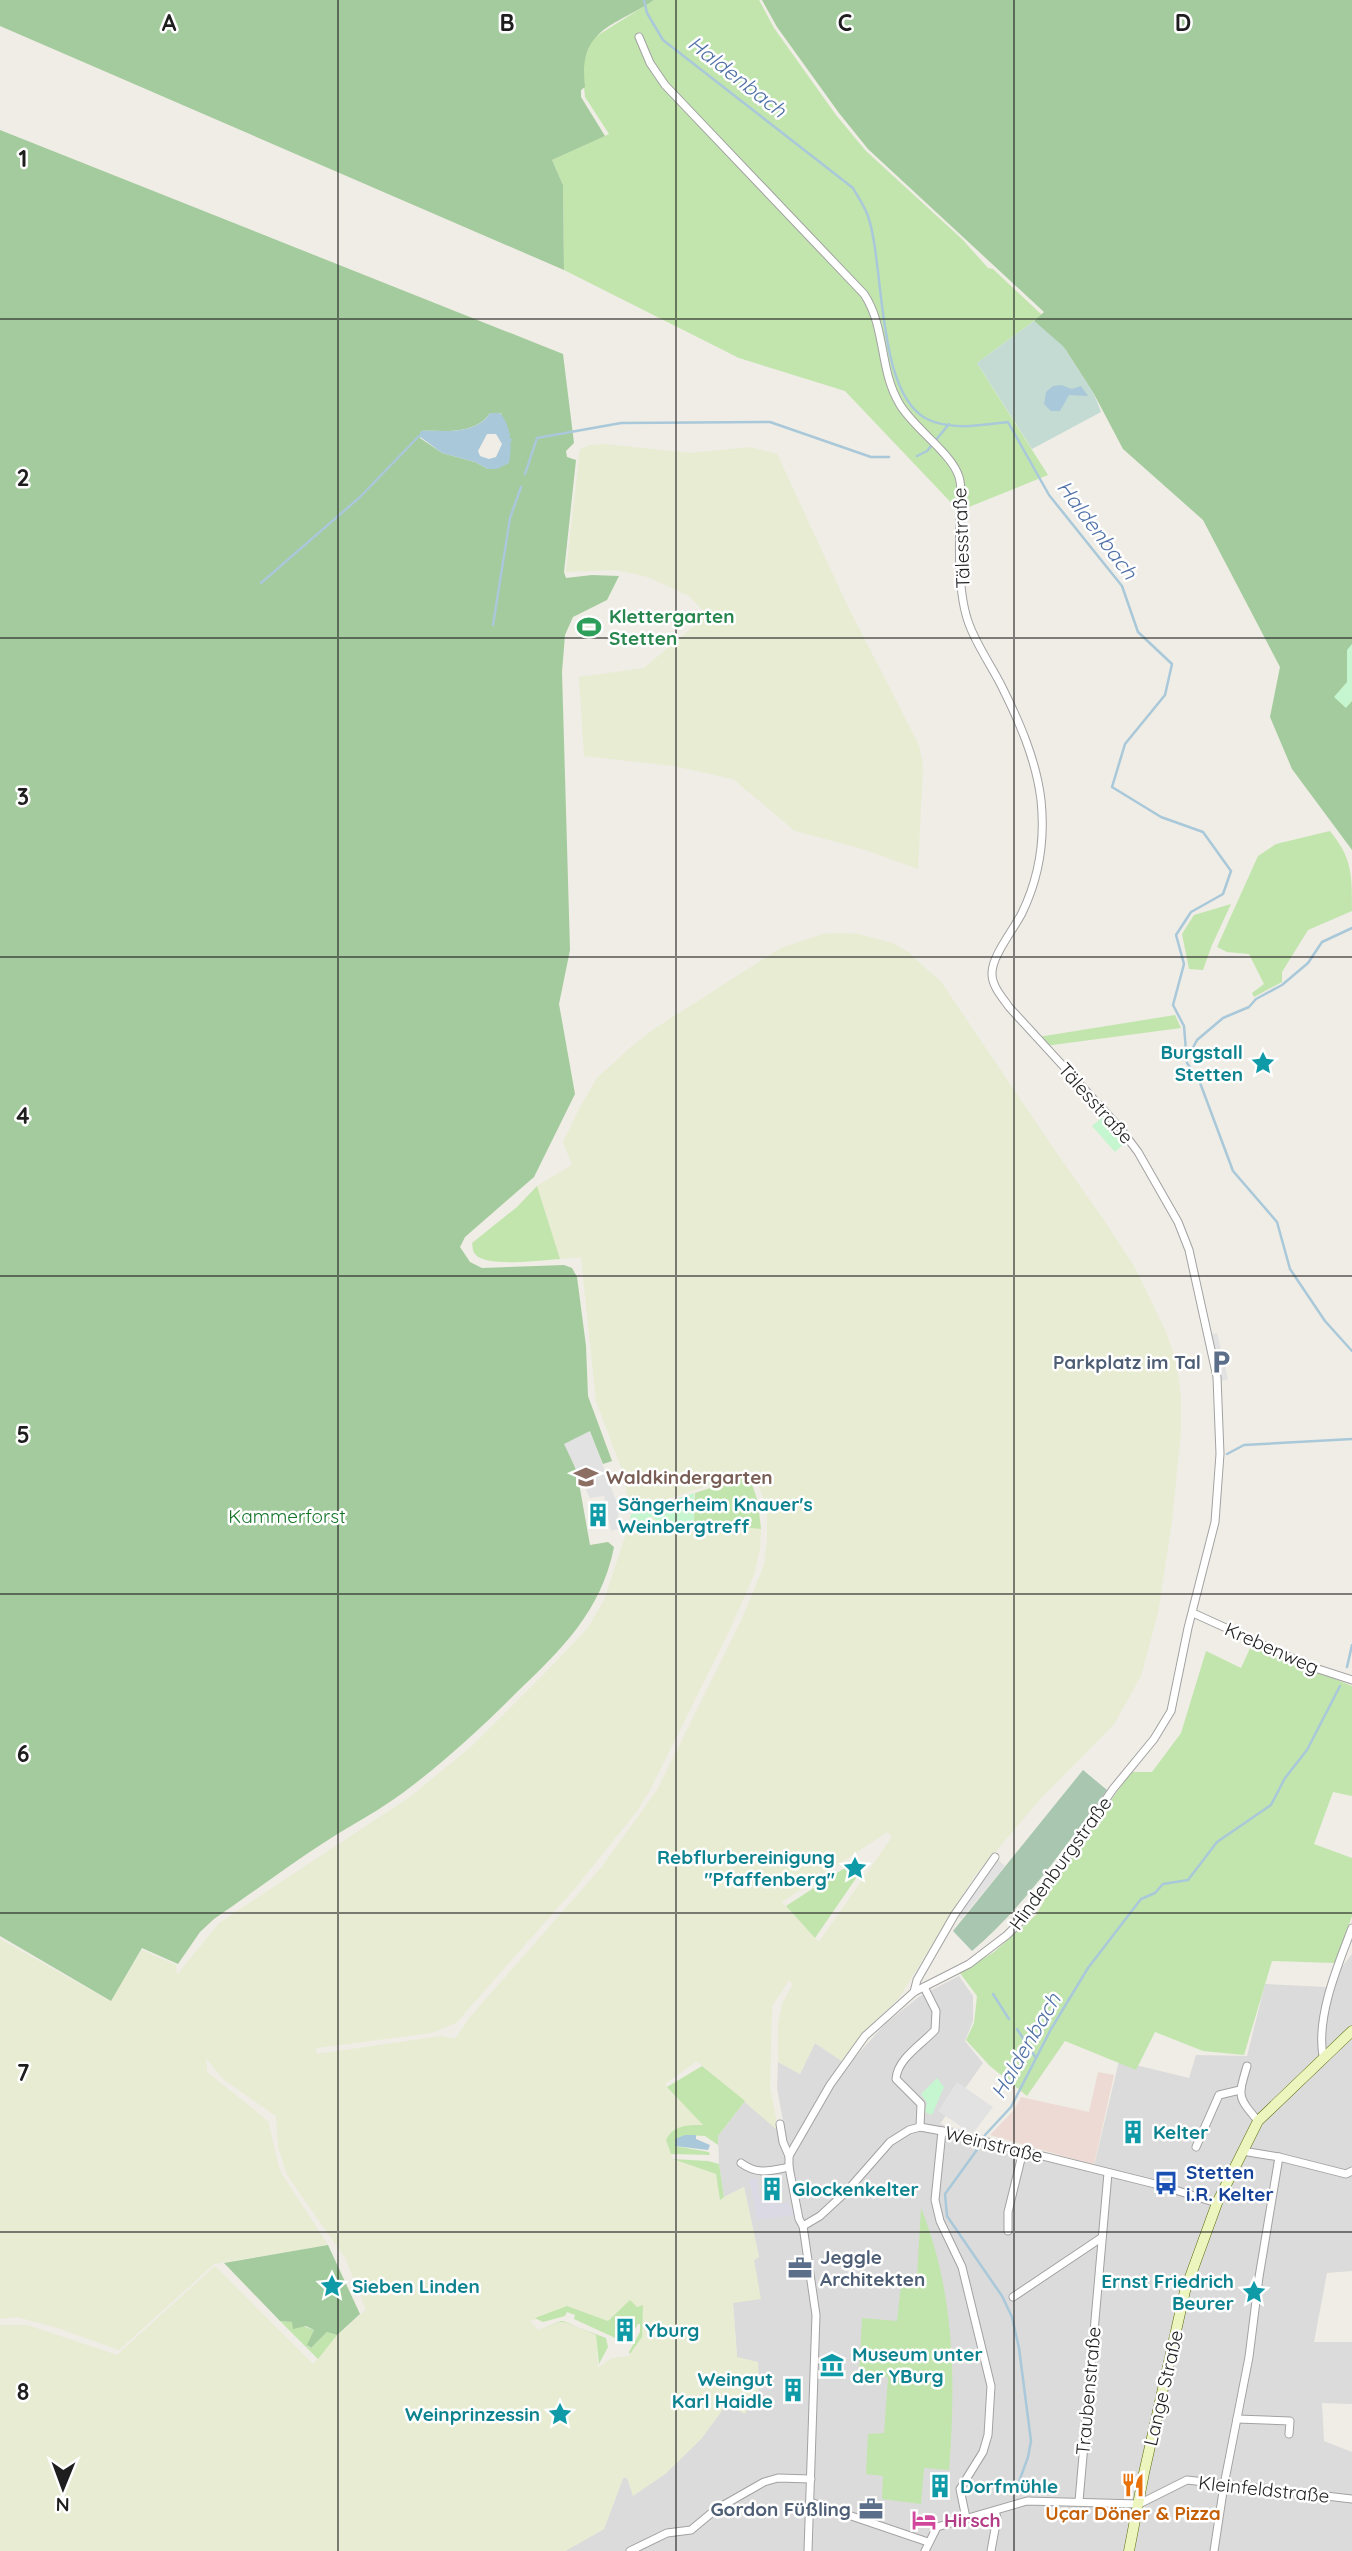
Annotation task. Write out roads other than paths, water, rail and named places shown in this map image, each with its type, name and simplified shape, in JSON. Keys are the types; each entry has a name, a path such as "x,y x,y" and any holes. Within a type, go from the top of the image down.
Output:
{"main road":[{"name":"Lange Straße","path":"1129,2551 1185,2291 1217,2203 1258,2121 1352,2031"}],"street":[{"name":"Tälesstraße","path":"639,37 650,63 665,85 864,294 878,325 883,361 900,405 959,476 960,560 968,623 1020,727 1035,766 1041,800 1040,852 1035,884 994,961 992,974 997,990 1009,1007 1139,1152 1155,1183 1164,1193 1189,1250 1214,1363 1219,1404 1219,1490 1215,1522 1188,1628 1171,1711 1154,1739 1113,1789"},
{"name":"Krebenweg","path":"1193,1613 1312,1667 1352,1680"},
{"name":"Hindenburgstraße","path":"789,2156 830,2085 865,2036 914,1992 987,1952 1025,1917 1113,1789"},
{"path":"914,1992 917,1980 955,1914 995,1857"},
{"path":"1323,2056 1320,2040 1332,1983 1352,1928"},
{"path":"920,2127 921,2104 896,2079 896,2075 901,2062 935,2029 936,2011 924,1987"},
{"path":"1247,2066 1240,2090 1242,2102 1258,2121"},
{"path":"1196,2147 1219,2095 1240,2090"},
{"path":"780,2124 789,2156 799,2219 803,2226 816,2315 808,2551"},
{"name":"Weinstraße","path":"803,2226 820,2216 847,2191 890,2142 909,2130 920,2127 977,2139 1217,2203"},
{"path":"942,2131 935,2200 940,2221 962,2267 991,2386 988,2435 983,2452 960,2489 966,2518"},
{"path":"1008,2231 1008,2212 1023,2151"},
{"path":"1242,2151 1279,2157 1346,2174 1352,2171"},
{"path":"1214,2551 1249,2357 1279,2157"},
{"path":"741,2163 748,2169 761,2173 789,2167"},
{"name":"Traubenstraße","path":"1079,2501 1108,2173"},
{"path":"1013,2297 1101,2238"},
{"path":"1237,2419 1290,2421 1289,2434"},
{"path":"630,2551 667,2533 691,2530 715,2510 764,2482 778,2478 811,2479"},
{"name":"Kleinfeldstraße","path":"1139,2504 1187,2480 1352,2499"},
{"path":"925,2551 937,2527 1027,2501 1139,2504"},
{"path":"810,2502 928,2542"},
{"path":"991,2551 997,2518 995,2511"}],"waterway":[{"name":"Haldenbach","path":"644,0 647,13 663,40 853,188 868,216 873,238 890,357 899,383 911,405 927,419 946,425 1008,422 1049,495 1122,586 1138,632 1172,664 1165,695 1125,744 1112,787 1161,817 1203,832 1231,871 1223,894 1191,912 1176,935 1184,964 1173,1005 1184,1026 1187,1063 1199,1080 1233,1171 1277,1222 1290,1269 1325,1321 1352,1351"},
{"path":"525,474 537,438 621,423 770,422 871,457 889,457"},
{"path":"917,456 927,451 949,424"},
{"path":"261,583 360,497 419,436"},
{"path":"493,625 510,518 521,487"},
{"path":"1187,1059 1197,1040 1223,1018 1249,1007 1256,999 1282,985 1308,963 1322,942 1352,928"},
{"path":"1227,1454 1244,1445 1352,1439"},
{"name":"Haldenbach","path":"1347,1667 1352,1645"},
{"name":"Haldenbach","path":"1016,2490 1031,2441 1019,2348 1012,2317 1002,2296 947,2216 945,2194 985,2135 1011,2107 1051,2029 1088,1968 1141,1899 1155,1893 1163,1884 1188,1880 1217,1842 1271,1805 1285,1778 1307,1750 1340,1686"},
{"path":"993,1994 1009,2019"},
{"path":"1017,2029 1036,2058"}],"place":[{"name":"Klettergarten Stetten","path":"589,627"},
{"name":"Burgstall Stetten","path":"1263,1063"},
{"name":"Parkplatz im Tal","path":"1221,1362"},
{"name":"Waldkindergarten","path":"586,1477"},
{"name":"Sängerheim Knauer's Weinbergtreff","path":"598,1515"},
{"name":"Rebflurbereinigung \"Pfaffenberg\"","path":"855,1868"},
{"name":"Kelter","path":"1133,2132"},
{"name":"Stetten i.R. Kelter","path":"1166,2183"},
{"name":"Glockenkelter","path":"772,2189"},
{"name":"Jeggle Architekten","path":"800,2268"},
{"name":"Sieben Linden","path":"332,2286"},
{"name":"Ernst Friedrich Beurer","path":"1254,2292"},
{"name":"Yburg","path":"625,2330"},
{"name":"Museum unter der YBurg","path":"832,2365"},
{"name":"Weingut Karl Haidle","path":"793,2390"},
{"name":"Weinprinzessin","path":"560,2414"},
{"name":"Uçar Döner & Pizza","path":"1133,2485"},
{"name":"Dorfmühle","path":"940,2486"},
{"name":"Gordon Füßling","path":"871,2509"},
{"name":"Hirsch","path":"924,2520"}],"park label":[{"name":"Kammerforst","path":"287,1516"}]}
